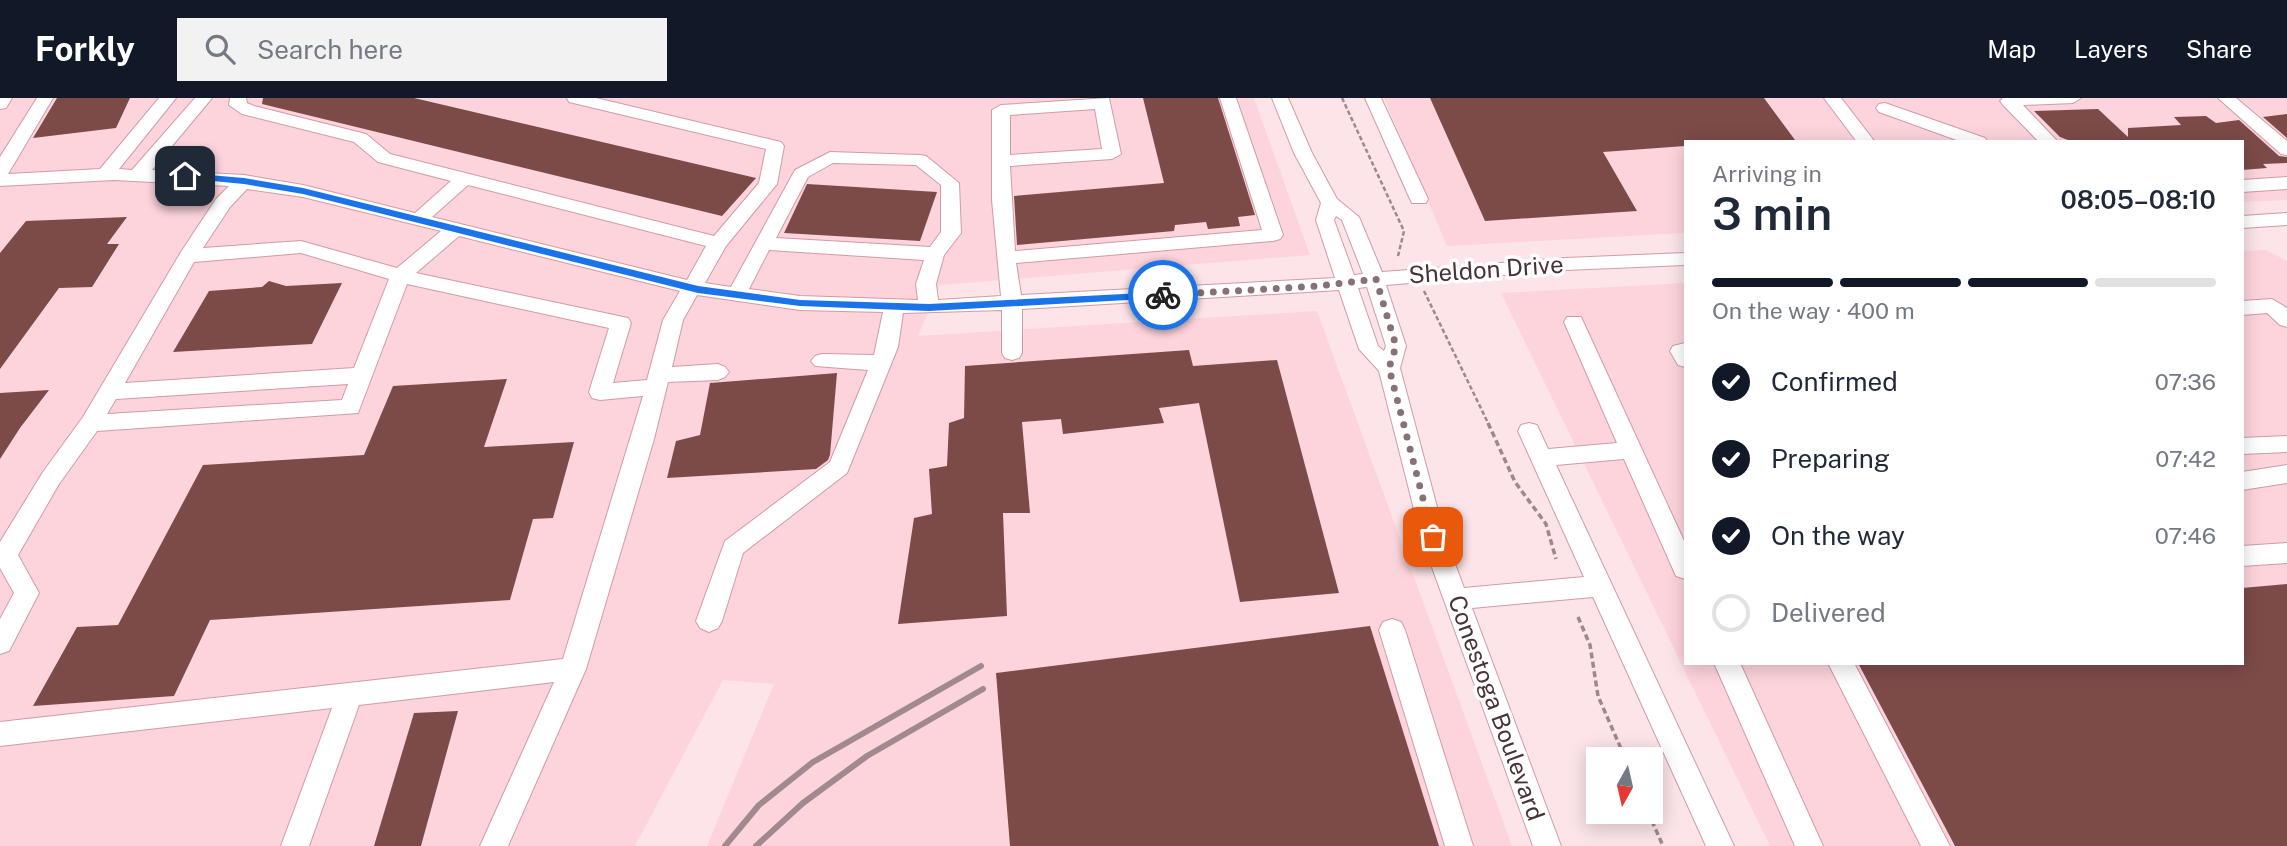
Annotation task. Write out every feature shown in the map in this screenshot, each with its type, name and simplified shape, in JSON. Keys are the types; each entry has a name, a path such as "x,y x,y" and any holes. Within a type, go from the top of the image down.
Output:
{"street":[{"path":"0,172 45,98"},
{"path":"106,174 168,98"},
{"path":"139,173 204,98"},
{"path":"575,98 775,146 768,184 718,243"},
{"name":"Conestoga Boulevard","path":"1279,98 1303,153 1330,204 1350,217 1376,279 1396,346 1389,368"},
{"path":"1373,98 1419,200"},
{"path":"1832,98 1864,140"},
{"path":"2047,140 2009,101 2073,98"},
{"path":"2226,98 2287,150"},
{"path":"2250,98 2287,130"},
{"path":"1001,161 1112,154 1102,101 1000,110 1001,200 1006,258"},
{"path":"1885,108 1973,140"},
{"path":"737,294 801,174 830,157 920,160 950,183 951,233 934,254 926,284 929,307"},
{"name":"Sheldon Drive","path":"0,180 139,173 244,181 303,191 693,288 800,303 929,307 1012,303 1347,283 1566,264 1684,260"},
{"path":"418,220 464,179"},
{"path":"0,643 27,593 5,555 51,478 110,392 188,256 223,203 244,181"},
{"path":"2244,186 2287,183"},
{"path":"2244,203 2263,220"},
{"name":"Conestoga Boulevard","path":"1330,204 1325,220 1369,349 1389,368 1433,537 1547,846"},
{"path":"2244,222 2287,219"},
{"path":"91,423 350,407 400,276 455,229"},
{"path":"763,243 934,254"},
{"path":"188,256 301,247 400,276 621,323 600,392 718,372"},
{"path":"494,846 573,669 643,439 673,320 693,288"},
{"path":"1012,303 1012,353"},
{"path":"709,621 733,548 839,467 888,347 894,306"},
{"path":"2244,308 2272,306 2287,320"},
{"path":"1574,322 1684,567"},
{"path":"822,360 881,363"},
{"path":"110,392 362,375"},
{"path":"1529,431 1720,846"},
{"path":"2244,446 2287,444"},
{"path":"1542,458 1632,450"},
{"path":"2244,481 2287,474"},
{"path":"2244,556 2287,554"},
{"path":"1456,599 1601,586"},
{"path":"1392,630 1460,846"},
{"path":"1728,665 1809,846"},
{"path":"1842,665 1936,846"},
{"path":"0,734 573,669"},
{"path":"295,846 351,694"}],"lane":[{"path":"0,104 4,98"},
{"path":"238,98 238,105 247,110 360,138 384,158 718,243 693,288"},
{"path":"1012,303 1006,258 1273,235 1228,98"}],"path":[{"path":"1342,98 1404,231 1398,256"},
{"path":"1424,291 1515,482 1546,524 1556,559"},
{"path":"1578,617 1590,645 1598,696 1620,747"},
{"path":"1653,824 1663,846"}],"shaded area":[{"path":"0,98 1254,98 1310,255 940,285 918,336 1317,311 1512,846 707,846 774,684 723,680 635,846 0,846"},
{"path":"1384,98 2287,98 2287,200 2244,202 2244,140 1684,140 1684,233 1447,246"},
{"path":"2266,250 2287,261 2287,846 1770,846 1501,293 1684,283 1684,665 2244,665 2244,251"}],"building":[{"path":"57,98 130,98 116,128 33,138"},
{"path":"263,98 414,98 756,178 722,216 262,104"},
{"path":"1143,98 1218,98 1255,215 1238,217 1240,226 1208,229 1206,222 1175,225 1174,231 1017,245 1014,196 1164,183"},
{"path":"1430,98 1764,98 1795,140 1684,140 1684,146 1603,152 1637,211 1485,221"},
{"path":"2098,109 2128,137 2128,128 2181,125 2174,117 2206,116 2216,123 2239,120 2279,156 2287,157 2287,163 2263,164 2267,168 2244,170 2244,140 2068,140 2060,137 2034,111"},
{"path":"2287,114 2287,138 2263,117"},
{"path":"807,184 937,192 920,241 784,233"},
{"path":"127,217 107,244 119,244 92,287 59,288 0,369 0,253 26,221"},
{"path":"269,281 286,286 342,283 312,344 173,352 209,291 262,287"},
{"path":"1189,350 1193,366 1277,360 1339,593 1240,602 1199,403 1159,408 1164,423 1063,434 1061,419 1022,422 1030,513 1003,513 1007,616 898,624 914,518 932,514 929,469 947,466 949,423 964,418 965,366"},
{"path":"837,373 830,455 828,460 816,469 667,478 676,441 700,435 710,383"},
{"path":"507,379 484,447 574,442 553,518 533,519 510,600 210,620 174,696 33,706 77,627 118,625 203,465 364,455 393,386"},
{"path":"49,390 20,428 0,459 0,393"},
{"path":"2287,584 2287,846 1955,846 1859,665 2244,665 2244,588"},
{"path":"1370,626 1439,846 1010,846 996,673"},
{"path":"458,711 421,846 374,846 414,713"}],"railway":[{"path":"725,846 759,805 813,762 981,666"},
{"path":"756,846 803,803 867,756 983,689"}],"way so far":[{"path":"1163,295 1319,286 1376,279 1396,346 1389,368 1433,537"}],"route":[{"path":"185,176 244,181 303,191 698,289 800,303 929,307 1163,295"}]}
